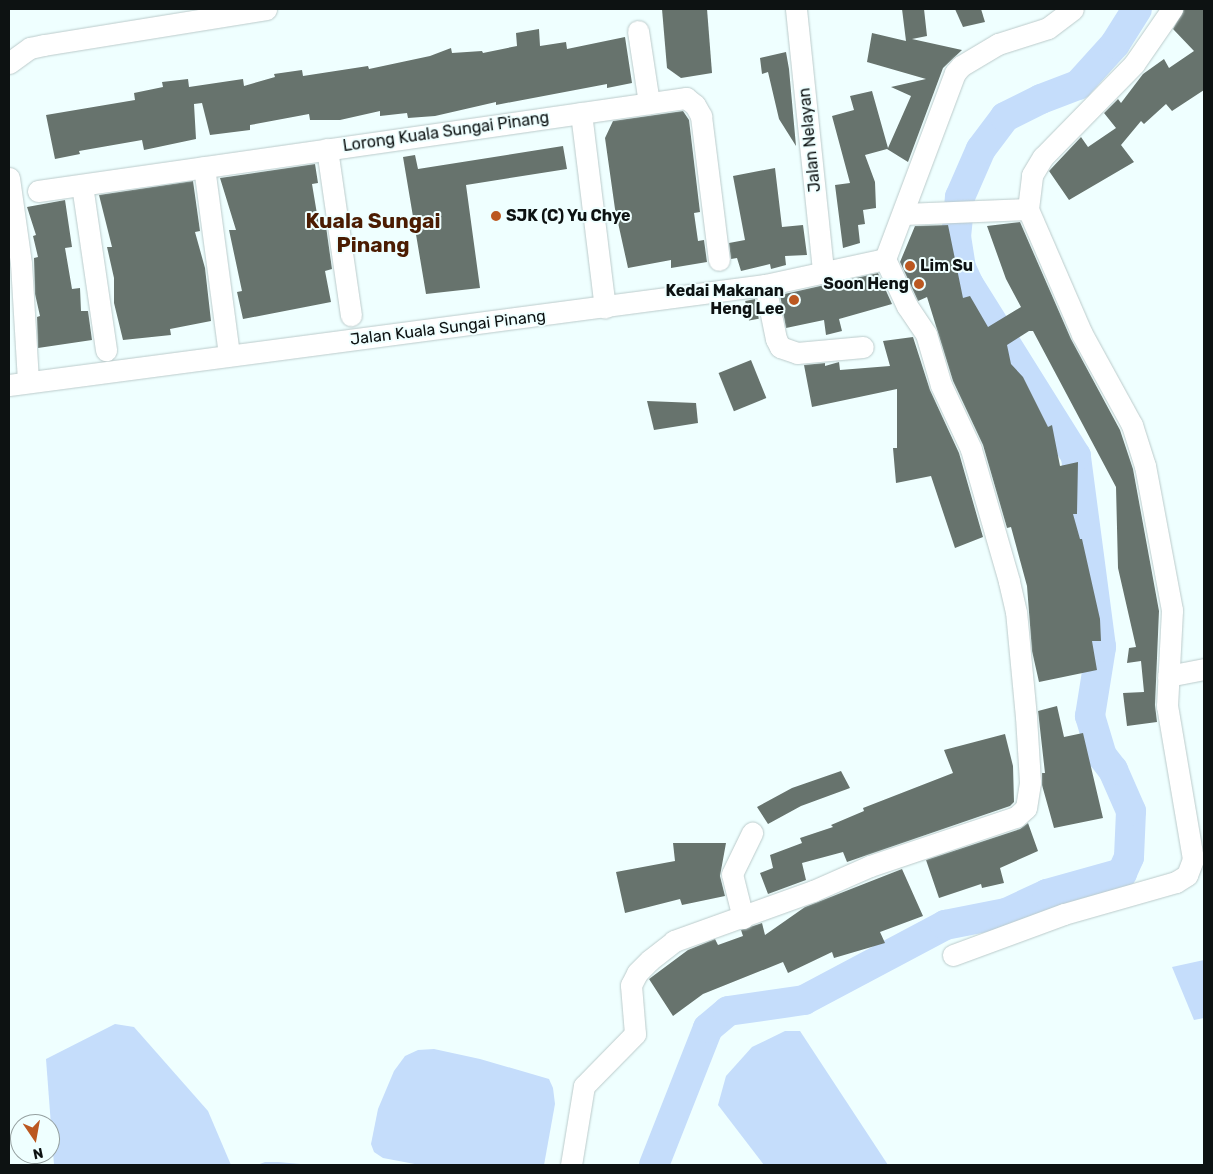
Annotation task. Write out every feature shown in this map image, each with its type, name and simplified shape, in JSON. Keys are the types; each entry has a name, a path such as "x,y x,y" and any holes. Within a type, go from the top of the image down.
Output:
{"street":[{"path":"9,63 30,48 44,45 266,9"},
{"name":"Jalan Nelayan","path":"796,9 823,272"},
{"path":"571,1165 584,1086 635,1034 629,992 634,976 674,941 743,918 870,866 1016,817 1026,808 1028,800 1023,683 1016,612 1004,562 975,459 941,385 926,334 907,306 885,259 911,214 952,81 962,66 1004,40 1048,28 1073,9"},
{"path":"953,955 1064,914 1124,898 1187,875 1194,852 1170,733 1168,676 1172,610 1138,444 1128,417 1082,334 1028,209 1032,175 1043,157 1134,64 1172,9"},
{"path":"638,31 649,103"},
{"name":"Lorong Kuala Sungai Pinang","path":"38,192 686,98 695,105 701,116 719,260"},
{"path":"581,113 605,308"},
{"path":"327,149 351,315"},
{"path":"204,167 229,355"},
{"path":"9,178 21,263 18,383"},
{"path":"82,185 106,350"},
{"path":"911,214 1028,209"},
{"name":"Jalan Kuala Sungai Pinang","path":"18,383 605,308 765,285 885,259"},
{"path":"765,285 776,339 780,346 797,353 863,347"},
{"path":"1168,676 1204,669"},
{"path":"743,918 732,874 752,834"}],"water":[{"path":"1204,960 1204,1018 1194,1020 1172,967"},
{"path":"115,1024 134,1027 208,1111 231,1165 54,1165 60,1164 60,1114 50,1114 46,1059"},
{"path":"785,1031 800,1031 888,1165 764,1165 718,1105 726,1076 752,1047"},
{"path":"434,1049 480,1059 549,1079 553,1088 555,1104 544,1165 420,1165 383,1158 374,1152 371,1144 378,1109 394,1071 405,1056 418,1050"},
{"path":"265,1162 278,1162 312,1165 257,1165"}],"building":[{"path":"662,9 707,9 712,73 681,78 667,68"},
{"path":"902,9 924,9 927,36 912,39 962,50 943,68 908,162 887,149 865,155 875,182 876,208 863,210 865,224 858,225 860,243 843,248 835,185 850,183 832,116 854,110 850,96 872,91 888,148 911,96 891,87 926,79 867,62 872,33 906,41"},
{"path":"955,9 981,9 985,22 963,27"},
{"path":"1184,9 1204,9 1204,90 1172,111 1166,104 1144,124 1141,121 1121,145 1134,162 1069,200 1049,171 1081,137 1088,147 1116,128 1104,113 1118,99 1121,103 1143,74 1164,59 1169,68 1194,51 1173,29"},
{"path":"539,29 540,46 566,42 567,49 625,37 632,83 607,88 607,84 496,105 496,102 435,116 408,118 407,113 380,116 380,111 340,120 310,120 309,114 250,125 250,130 210,135 202,103 194,104 196,139 144,150 142,140 79,151 80,154 55,159 46,115 135,100 134,93 163,87 162,82 188,79 189,87 243,79 244,86 275,77 274,74 302,70 303,76 368,66 369,69 430,56 451,48 452,53 482,51 483,53 517,46 516,33"},
{"path":"786,52 796,146 779,119 768,72 762,74 760,58"},
{"path":"683,111 689,120 700,212 694,213 698,241 704,240 707,262 671,268 671,260 628,268 615,209 605,138 613,121"},
{"path":"563,146 567,169 466,185 480,288 426,294 403,157 415,155 418,169"},
{"path":"315,164 318,183 312,184 318,220 325,219 332,269 325,271 331,302 243,319 237,292 242,291 229,230 236,230 220,178"},
{"path":"775,168 782,227 803,225 807,255 785,256 786,265 771,269 770,264 741,271 737,258 731,259 729,243 745,240 733,176"},
{"path":"193,181 200,231 195,232 205,268 211,321 170,329 171,335 123,340 114,303 114,278 107,247 112,247 99,195"},
{"path":"65,200 72,247 65,248 72,289 80,288 81,311 88,311 92,340 38,348 37,317 40,316 35,294 34,258 38,257 33,236 36,235 27,207"},
{"path":"1020,222 1071,339 1120,430 1133,469 1159,611 1155,705 1157,722 1127,726 1123,693 1144,692 1141,661 1127,663 1129,648 1136,647 1118,568 1116,487 1033,331 1029,331 1007,345 1011,364 1023,377 1048,427 1052,425 1060,466 1078,462 1077,514 1073,514 1080,539 1082,539 1100,619 1101,641 1092,641 1097,670 1039,682 1032,651 1027,586 1011,527 1007,528 983,445 953,381 927,297 918,301 900,262 915,226 948,225 963,298 970,296 988,327 1021,307 1006,279 987,226"},
{"path":"878,273 892,304 839,319 842,331 826,335 824,320 786,328 780,295"},
{"path":"755,299 759,319 749,321 745,301"},
{"path":"913,337 930,390 959,453 983,537 955,548 931,476 896,483 893,448 897,448 897,389 812,407 804,365 825,363 825,366 839,362 840,370 890,366 883,341"},
{"path":"751,360 766,398 734,411 719,373"},
{"path":"647,401 696,403 698,423 654,430"},
{"path":"1057,706 1064,737 1083,733 1103,818 1054,828 1042,785 1042,773 1045,773 1038,711"},
{"path":"1005,734 1013,766 1014,802 1010,806 847,862 843,852 802,863 806,880 768,894 760,873 773,868 770,855 802,843 800,838 833,827 831,825 864,811 863,808 953,773 944,750"},
{"path":"841,771 850,788 801,806 768,824 757,807 792,788"},
{"path":"1028,823 1038,851 1000,868 1004,883 982,888 981,884 939,898 926,860 1020,829"},
{"path":"673,843 726,843 720,876 725,896 682,905 680,899 625,913 616,872 675,861"},
{"path":"902,869 923,916 880,932 885,943 834,958 832,952 788,973 783,962 703,994 673,1016 649,979 688,950 715,939 718,945 743,936 741,930 762,923 765,935 805,907"}],"waterway":[{"path":"654,1165 708,1028 728,1011 804,1000 945,925 1006,913 1047,894 1122,873 1129,857 1131,811 1113,770 1102,756 1090,716 1101,647 1076,456 969,285 961,268 956,237 960,197 981,149 1005,117 1041,99 1078,85 1115,44 1137,9"}],"place":[{"name":"SJK (C) Yu Chye","path":"496,216"},
{"name":"Lim Su","path":"910,266"},
{"name":"Soon Heng","path":"919,284"},
{"name":"Kedai Makanan Heng Lee","path":"794,300"}],"district":[{"name":"Kuala Sungai Pinang","path":"373,233"}]}
